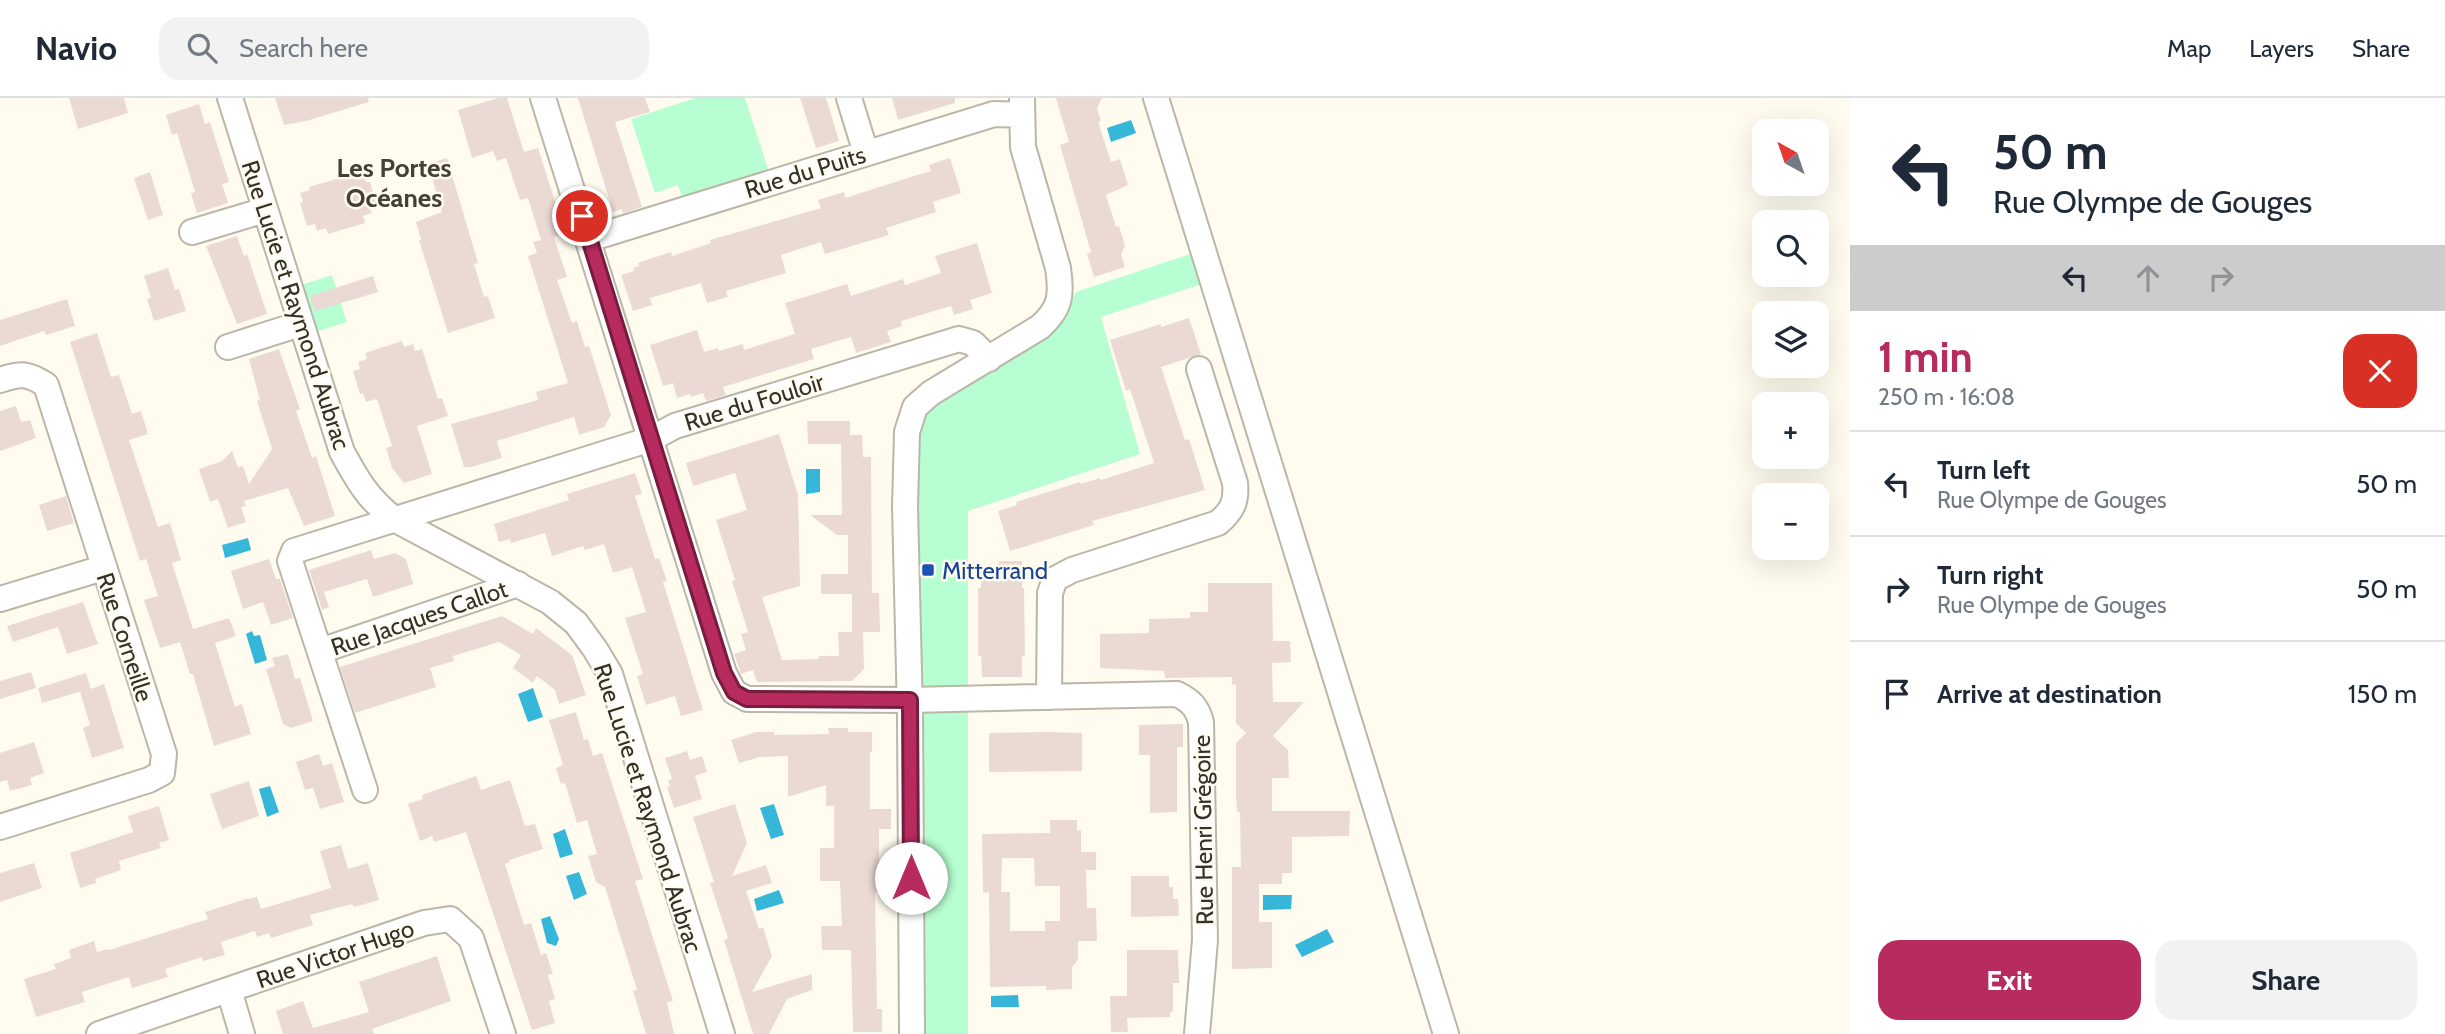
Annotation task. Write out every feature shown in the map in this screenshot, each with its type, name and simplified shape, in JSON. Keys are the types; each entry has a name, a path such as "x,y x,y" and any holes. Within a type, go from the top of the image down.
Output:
{"street":[{"name":"Rue Lucie et Raymond Aubrac","path":"230,98 342,452 361,486 376,505 394,519 550,602 576,623 596,649 610,674 722,1034"},
{"name":"Rue Henri Grégoire","path":"543,98 724,673 734,692 747,699 910,700 1177,694 1188,699 1197,709 1201,722 1205,940 1197,1034"},
{"path":"849,98 866,153"},
{"path":"1156,98 1446,1034"},
{"path":"912,1034 910,700 905,507 907,432 915,407 931,393 1040,327 1054,314 1061,286 1023,147 1022,106"},
{"name":"Rue du Puits","path":"589,239 1022,106"},
{"path":"192,232 265,210"},
{"path":"228,347 300,324"},
{"name":"Rue du Fouloir","path":"394,519 651,439 675,426 959,339 973,343 989,359"},
{"path":"1049,696 1050,593 1055,579 1072,570 1218,523 1230,513 1237,498 1235,483 1199,369"},
{"name":"Rue Corneille","path":"0,380 18,374 33,377 47,385 164,754 162,772 149,780 0,827"},
{"name":"Rue Jacques Callot","path":"365,790 290,561 294,551 394,519"},
{"path":"0,599 103,568"},
{"name":"Rue Jacques Callot","path":"320,651 518,584"},
{"name":"Rue Victor Hugo","path":"99,1034 424,923 450,919 471,938 503,1034"},
{"path":"229,990 242,1034"}],"green space":[{"path":"695,98 745,98 769,172 683,200 678,185 655,193 631,119"},
{"path":"1196,252 1205,283 1101,317 1140,454 968,511 968,1034 923,1034 917,430 927,405 1063,322 1076,292"},
{"path":"332,275 347,322 316,332 301,285"}],"water":[{"path":"1131,120 1136,133 1111,142 1107,128"},
{"path":"806,469 820,469 820,492 806,494"},
{"path":"248,538 251,550 225,558 222,545"},
{"path":"252,631 254,636 260,635 267,660 255,664 246,634"},
{"path":"533,688 543,717 528,722 518,694"},
{"path":"270,786 279,812 267,817 259,789"},
{"path":"774,804 784,835 771,839 760,808"},
{"path":"565,829 573,854 560,858 553,834"},
{"path":"579,872 587,894 574,900 566,876"},
{"path":"779,890 784,903 757,911 754,899"},
{"path":"1263,895 1292,895 1291,909 1263,910"},
{"path":"550,916 559,939 556,946 547,943 541,919"},
{"path":"1327,929 1334,942 1302,957 1295,945"},
{"path":"1018,995 1019,1007 991,1007 991,996"}],"building":[{"path":"69,98 124,98 128,113 78,129"},
{"path":"275,98 368,98 369,102 284,125"},
{"path":"498,98 507,98 524,152 538,148 565,233 554,237 567,277 557,280 572,323 577,321 585,347 589,346 611,415 604,427 579,435 574,417 497,441 502,458 464,467 451,424 538,400 536,392 568,383 528,256 537,253 533,242 541,240 528,198 520,200 506,158 497,161 493,151 472,158 458,110"},
{"path":"578,98 645,98 650,112 615,122 642,207 623,213 622,209 613,212"},
{"path":"800,98 826,98 839,141 816,148"},
{"path":"892,98 955,98 955,103 898,120"},
{"path":"1056,98 1102,98 1097,108 1101,121 1098,122 1111,162 1120,159 1128,185 1106,195 1125,246 1121,254 1125,267 1094,277 1087,254 1091,252 1060,145 1069,142"},
{"path":"199,104 205,124 210,122 229,182 222,184 228,203 197,213 191,193 195,192 177,133 172,135 166,115"},
{"path":"447,158 478,263 474,264 484,297 488,296 495,318 448,333 419,240 416,222 442,212 428,164"},
{"path":"950,158 961,193 933,202 936,212 886,228 889,235 825,254 821,242 781,255 786,273 726,291 728,297 707,303 701,283 650,298 652,305 633,311 621,275 634,271 633,268 639,266 638,263 671,252 672,256 711,243 710,240 821,208 818,200 844,192 845,198 931,171 929,165"},
{"path":"150,172 163,215 148,220 134,178"},
{"path":"363,173 366,182 370,182 377,204 369,207 372,213 363,216 365,223 328,234 326,228 317,231 315,224 307,226 300,193 310,190 309,187"},
{"path":"237,236 244,256 247,254 267,314 237,324 206,246"},
{"path":"977,243 992,293 970,300 973,309 954,315 951,306 901,321 902,326 887,331 891,342 856,353 851,337 811,349 814,359 723,387 726,395 706,401 703,393 677,398 673,383 663,386 650,345 697,330 704,352 743,344 744,350 795,334 785,303 847,284 851,296 903,279 905,285 941,273 935,256"},
{"path":"168,268 186,311 154,321 144,276"},
{"path":"373,276 378,292 315,311 310,296"},
{"path":"67,299 75,326 46,335 44,331 0,346 0,320"},
{"path":"1189,318 1201,354 1161,367 1185,440 1189,439 1205,490 1092,521 1094,525 1010,551 998,511 1017,505 1016,502 1080,482 1101,480 1154,463 1130,389 1126,391 1110,340"},
{"path":"97,333 111,377 119,375 132,414 141,411 148,434 129,440 158,527 170,523 181,560 172,563 193,629 229,618 236,636 215,643 235,707 242,704 251,734 214,746 193,674 190,674 180,642 160,648 144,600 158,596 146,559 140,561 70,342"},
{"path":"402,341 404,347 413,344 415,351 422,349 438,399 442,398 448,416 417,426 432,474 404,483 392,468 386,448 392,446 378,402 376,399 366,402 363,393 360,394 353,371 360,369 358,362 367,359 365,353"},
{"path":"279,349 300,409 296,411 312,458 316,456 335,516 304,526 288,488 244,501 246,506 241,507 246,522 228,528 218,499 210,502 199,469 222,461 232,451 238,468 243,466 249,484 272,449 257,401 260,400 249,359"},
{"path":"16,406 21,422 30,420 36,438 0,451 0,411"},
{"path":"807,421 850,421 850,435 862,435 863,457 871,457 872,593 879,593 880,632 852,632 852,594 821,594 821,574 848,574 848,535 837,535 810,515 842,515 841,444 808,444"},
{"path":"779,434 798,495 800,586 762,597 782,660 839,656 838,632 863,632 864,669 852,681 757,682 753,670 741,674 734,654 746,650 741,634 748,632 716,520 747,510 735,473 693,486 686,463"},
{"path":"635,473 642,494 635,496 655,559 659,558 667,581 663,582 703,710 681,716 675,696 646,705 637,676 643,674 625,618 646,612 632,567 613,573 604,544 585,550 583,546 552,556 545,533 511,543 510,539 499,542 494,524 569,500 567,494"},
{"path":"66,496 74,523 47,531 39,505"},
{"path":"371,550 374,559 395,553 406,559 413,584 373,597 367,579 324,592 329,607 322,610 309,570"},
{"path":"269,559 276,579 280,579 293,618 271,625 263,602 243,609 231,571"},
{"path":"999,561 1022,561 1025,655 1022,656 1022,677 982,677 981,656 978,656 978,588 981,588 981,569 999,568"},
{"path":"1208,583 1272,583 1273,641 1290,641 1291,662 1272,663 1273,702 1304,702 1273,736 1288,750 1289,778 1272,778 1272,811 1350,811 1349,836 1292,837 1292,873 1282,873 1282,884 1259,884 1259,922 1272,922 1272,968 1232,969 1232,867 1241,867 1236,743 1246,733 1236,723 1236,684 1232,685 1232,677 1165,678 1164,671 1100,668 1100,634 1149,633 1149,619 1190,618 1190,612 1208,612"},
{"path":"83,602 98,644 67,654 58,627 13,642 7,626"},
{"path":"502,616 533,634 536,628 572,655 586,695 559,704 555,690 537,676 533,683 513,668 521,655 499,642 453,656 454,661 430,668 436,687 355,713 340,667"},
{"path":"288,654 295,679 300,678 313,721 291,728 283,724 266,669 275,666 272,658"},
{"path":"31,672 36,688 0,699 0,681"},
{"path":"86,673 91,689 104,684 124,748 92,758 83,728 90,725 80,692 82,691 42,703 38,688"},
{"path":"576,712 584,740 588,739 593,756 602,753 643,879 635,881 673,1001 667,1002 674,1034 646,1034 633,991 637,990 605,887 596,882 588,856 597,854 587,820 577,823 565,783 561,784 556,768 563,765 549,720"},
{"path":"1183,724 1183,747 1177,747 1177,812 1150,813 1150,755 1139,755 1139,725"},
{"path":"828,728 848,728 848,732 872,732 870,809 891,809 891,829 879,829 879,892 875,892 877,1009 882,1009 882,1032 853,1032 851,950 822,950 821,926 842,926 840,881 820,881 820,848 834,848 834,806 826,806 826,785 788,797 788,756 760,757 739,763 731,740 756,732 774,732 774,735 829,734"},
{"path":"989,733 1082,733 1082,771 989,772"},
{"path":"34,742 44,773 30,778 32,785 10,791 7,780 0,782 0,753"},
{"path":"687,751 690,760 702,756 707,772 695,776 702,799 674,808 667,787 670,786 668,780 672,779 665,758"},
{"path":"319,754 323,766 332,763 344,802 320,809 313,788 305,790 296,762"},
{"path":"476,776 481,790 510,780 525,826 535,824 543,849 509,860 510,862 505,864 524,925 531,923 541,955 546,953 553,974 548,975 555,999 549,1001 555,1023 532,1030 466,832 434,842 432,836 420,841 408,804 423,799 422,795"},
{"path":"249,781 259,816 222,829 210,794"},
{"path":"735,804 747,843 732,876 766,865 772,883 746,891 759,929 763,927 772,956 752,992 812,974 812,990 787,999 769,1034 753,1034 724,940 728,938 710,883 714,882 693,817"},
{"path":"159,806 169,840 159,843 161,848 119,861 121,870 95,879 96,883 80,888 70,853 133,832 128,816"},
{"path":"1050,820 1077,820 1077,831 1081,830 1081,852 1096,852 1096,870 1086,870 1087,908 1096,908 1097,941 1078,941 1078,960 1072,967 1072,989 1046,990 1046,986 990,987 989,892 983,893 982,834 1050,833","holes":["1002,858 1034,858 1035,886 1060,886 1060,921 1045,921 1045,931 1010,931 1010,892 1001,892"]},
{"path":"341,845 348,869 368,863 379,900 310,915 313,925 271,938 269,933 257,937 255,931 221,942 225,955 203,961 202,957 165,969 168,977 132,988 129,977 82,992 85,1002 36,1017 24,979 56,969 54,964 71,958 69,950 94,941 97,952 109,950 208,919 205,912 246,899 257,897 261,909 331,888 320,851"},
{"path":"34,863 42,888 0,902 0,873"},
{"path":"1131,876 1169,876 1173,899 1178,899 1179,916 1131,917"},
{"path":"1127,950 1178,950 1179,983 1173,983 1173,1011 1170,1012 1170,1017 1127,1018 1128,1032 1111,1032 1110,996 1127,996"},
{"path":"437,956 451,1001 372,1029 374,1034 283,1034 276,1011 303,1001 313,1028 369,1012 359,982"}],"place":[{"name":"Mitterrand","path":"928,570"}],"district":[{"name":"Les Portes Océanes","path":"394,183"}],"route":[{"path":"582,216 724,673 734,692 747,699 910,700 911,878"}]}
